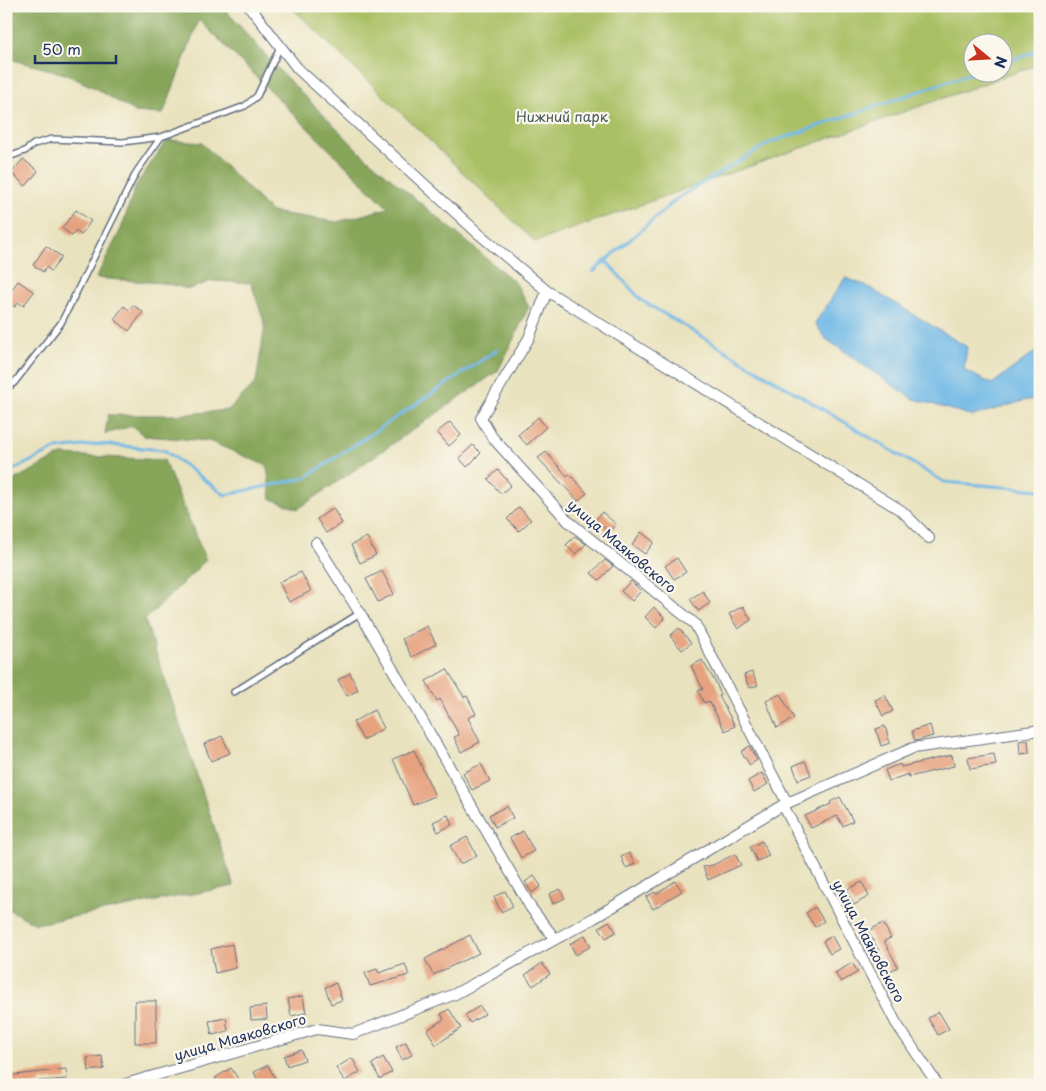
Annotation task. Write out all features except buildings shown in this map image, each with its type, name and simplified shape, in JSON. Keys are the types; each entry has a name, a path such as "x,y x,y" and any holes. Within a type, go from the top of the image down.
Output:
{"street":[{"path":"249,6 298,70 479,234 547,290 902,511 929,538"},
{"name":"улица Маяковского","path":"547,290 529,338 480,418 492,437 568,521 695,624 896,1023 938,1085"},
{"path":"316,543 360,613 531,908 555,939"},
{"name":"улица Маяковского","path":"122,1085 317,1029 353,1034 456,994 555,939 785,804 913,748 1040,730"}],"lane":[{"path":"6,158 25,151 34,144 52,139 123,142 160,137 245,106 258,96 280,47"},
{"path":"6,389 14,383 61,323 137,171 160,137"},
{"path":"234,692 360,613"}],"green space":[{"path":"6,6 222,6 278,69 362,154 515,282 529,307 498,371 298,509 271,499 267,466 209,441 144,436 132,426 105,434 108,415 177,415 228,410 256,382 265,325 251,283 212,281 189,289 162,283 96,278 121,229 136,185 167,140 202,143 272,212 337,222 388,208 199,20 163,114 135,112 95,88 65,74 6,58"},
{"name":"Нижний парк","path":"290,6 1040,6 1040,64 1014,73 1014,32 964,32 964,82 989,82 535,242"},
{"path":"61,455 164,460 206,560 145,620 234,886 36,924 6,908 6,484"}],"water":[{"path":"845,278 865,285 967,347 964,370 992,384 1040,348 1040,399 1026,400 973,416 911,398 826,339 815,323"}],"waterway":[{"path":"1014,59 1040,50"},
{"path":"593,272 678,198 769,143 964,76"},
{"path":"605,260 641,300 944,482 1040,490"},
{"path":"6,473 56,449 101,444 164,450 225,495 305,478 497,350"}]}
